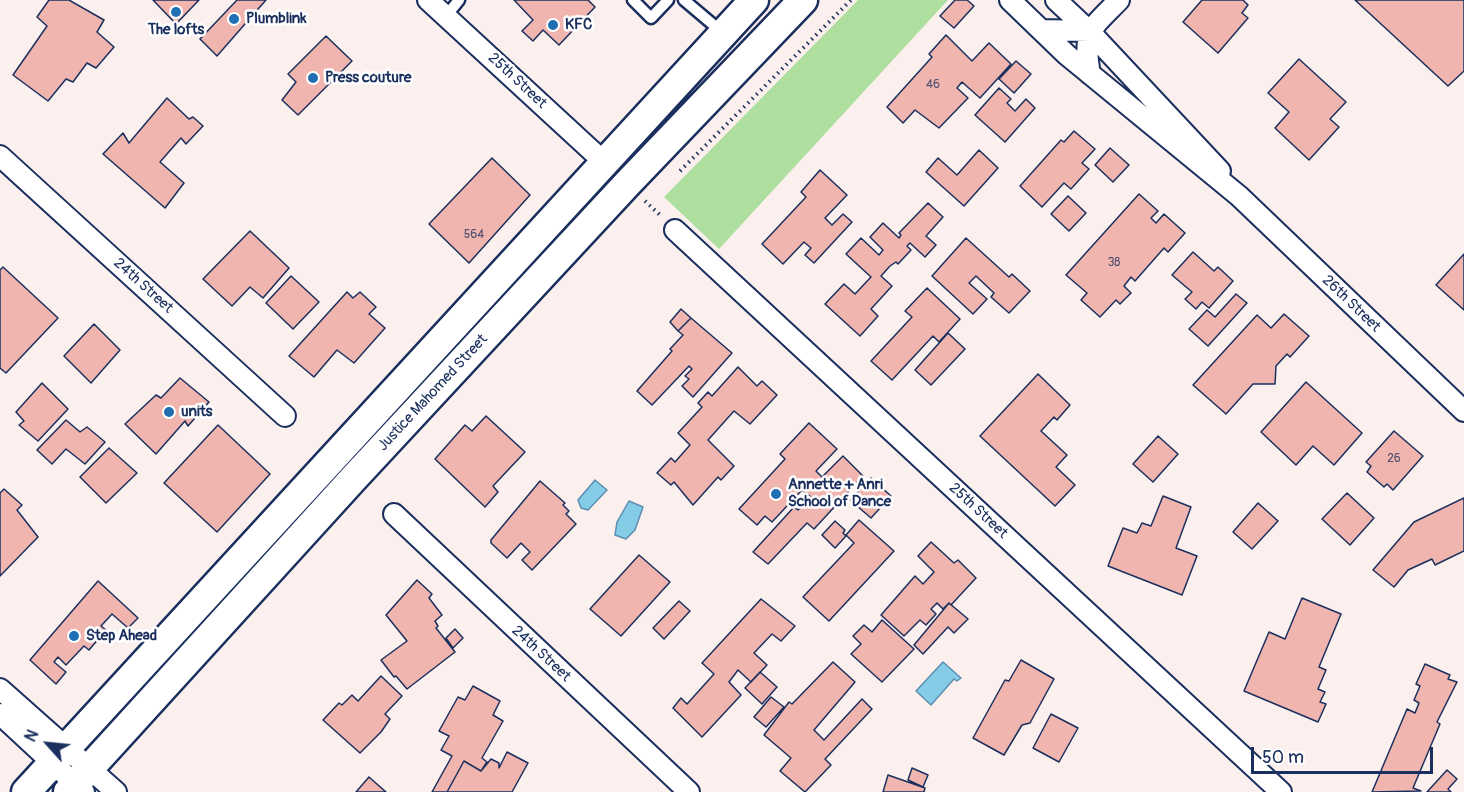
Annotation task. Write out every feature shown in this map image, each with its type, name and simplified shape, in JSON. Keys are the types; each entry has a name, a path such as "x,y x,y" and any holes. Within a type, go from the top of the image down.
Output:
{"main road":[{"name":"Justice Mahomed Street","path":"26,792 754,0"},
{"name":"Justice Mahomed Street","path":"80,784 353,479 627,184 803,0"}],"street":[{"name":"25th Street","path":"428,0 605,163"},
{"name":"26th Street","path":"1010,0 1090,74 1239,196 1464,411"},
{"name":"26th Street","path":"1056,0 1089,31 1214,163 1239,196"},
{"path":"1090,74 1086,55 1089,31 1119,0"},
{"path":"1041,30 1089,31"},
{"name":"24th Street","path":"0,156 285,416"},
{"name":"25th Street","path":"675,230 1281,792"},
{"name":"24th Street","path":"394,514 494,611 689,792"},
{"path":"0,689 59,756 80,784 116,792"},
{"path":"0,714 59,756"}],"lane":[{"path":"446,16 459,0"},
{"path":"633,0 651,18 668,0"},
{"path":"684,0 723,34"}],"path":[{"path":"671,179 851,0"},
{"path":"639,212 655,195"}],"green space":[{"path":"858,0 948,0 719,249 664,197"}],"water":[{"path":"595,480 607,490 588,510 581,508 578,500"},
{"path":"629,501 643,507 635,530 626,539 615,535 617,522"},
{"path":"943,662 961,678 957,681 954,679 931,705 916,691"}],"building":[{"path":"49,0 69,0 104,20 97,32 114,47 96,68 87,63 73,82 66,79 48,101 13,75 47,26 37,17"},
{"name":"The lofts","path":"153,0 199,0 176,24"},
{"name":"Plumblink","path":"237,0 266,0 217,56 200,39"},
{"name":"KFC","path":"514,0 588,0 595,7 559,45 543,30 533,41 522,31 533,20"},
{"path":"955,0 967,0 974,6 954,28 940,16"},
{"path":"1202,0 1243,0 1248,5 1242,13 1248,18 1218,53 1183,22"},
{"path":"1355,0 1464,0 1464,71 1448,86"},
{"path":"946,35 972,61 989,43 1011,64 980,98 962,82 957,88 968,98 939,128 915,110 903,123 887,107 932,57 929,54"},
{"name":"Press couture","path":"326,36 352,61 298,115 282,100 296,82 288,74"},
{"path":"1299,59 1346,102 1330,119 1339,127 1309,160 1275,128 1289,112 1268,93"},
{"path":"1016,61 1031,74 1014,93 999,79"},
{"path":"999,88 1011,99 1007,103 1015,111 1026,99 1035,108 1005,142 975,115"},
{"path":"167,98 189,119 193,117 203,126 186,144 181,138 160,162 184,183 165,208 103,154 123,133 129,143"},
{"path":"1074,131 1095,149 1082,163 1089,169 1071,189 1064,183 1042,207 1020,186 1061,140 1064,142"},
{"path":"1110,148 1129,165 1113,182 1095,165"},
{"path":"979,150 998,168 964,206 926,172 938,158 957,175"},
{"path":"492,158 530,195 469,263 429,224"},
{"path":"820,170 847,195 825,218 832,225 843,214 852,222 814,263 805,255 811,248 804,242 783,264 762,244 806,197 801,192"},
{"path":"1139,194 1158,211 1151,218 1156,223 1164,214 1185,233 1168,252 1164,248 1135,281 1131,277 1124,286 1131,293 1120,304 1116,300 1100,317 1081,300 1087,293 1066,275"},
{"path":"1068,196 1086,213 1069,231 1051,214"},
{"path":"928,203 943,217 926,236 936,245 925,257 910,243 907,246 911,250 898,264 896,262 890,266 881,276 892,286 871,309 878,316 860,336 825,304 844,284 855,294 871,277 846,254 861,238 879,255 883,250 870,237 883,223 899,238 901,235 899,233"},
{"path":"250,231 289,268 263,298 250,287 232,306 203,279"},
{"path":"966,238 1009,277 1012,274 1030,291 1009,313 991,297 994,293 976,276 969,283 987,299 973,314 932,276"},
{"path":"1193,252 1214,271 1218,267 1233,281 1209,308 1202,302 1196,309 1185,299 1192,292 1172,275"},
{"path":"1464,254 1464,310 1436,285"},
{"path":"3,267 58,318 6,373 0,368 0,270"},
{"path":"291,276 319,302 293,329 266,303"},
{"path":"927,288 960,319 939,342 933,336 892,380 871,361 912,317 905,311"},
{"path":"347,292 353,298 360,292 376,307 369,314 385,328 354,363 337,350 314,377 289,356"},
{"path":"1236,294 1247,303 1208,346 1189,329 1207,310 1215,317"},
{"path":"681,309 691,318 678,331 670,322"},
{"path":"1284,314 1309,336 1290,357 1287,354 1276,366 1275,384 1253,384 1226,414 1193,385 1257,315 1271,328"},
{"path":"691,318 732,353 693,397 682,386 689,379 685,376 692,369 689,366 652,405 637,391 672,351 670,349 683,335 678,331"},
{"path":"94,324 120,350 91,383 64,356"},
{"path":"948,333 965,349 931,385 915,370"},
{"path":"738,367 757,386 762,381 777,395 750,424 734,411 708,440 734,466 721,480 718,477 693,505 674,482 671,485 657,473 671,458 675,462 690,445 678,433 702,407 698,403 708,392 712,396"},
{"path":"1038,374 1070,405 1057,420 1054,417 1041,431 1067,455 1056,467 1075,485 1055,506 980,436"},
{"name":"units","path":"180,378 209,402 188,426 185,421 156,454 125,424 156,395 161,398"},
{"path":"1306,382 1362,433 1334,465 1313,446 1296,465 1261,432"},
{"path":"42,383 68,409 38,441 19,425 24,421 16,412"},
{"path":"486,416 525,452 493,486 498,492 485,507 435,459 465,425 472,431"},
{"path":"66,420 80,432 87,427 105,442 85,464 66,449 52,464 37,450"},
{"name":"Annette + Anri School of Dance","path":"809,423 837,449 816,471 822,477 843,456 863,476 814,529 807,523 768,564 753,552 794,507 798,510 811,497 802,490 772,522 765,516 757,525 739,509 785,459 780,454"},
{"path":"218,425 270,474 217,532 164,483"},
{"path":"1394,431 1423,456 1393,490 1387,484 1384,487 1367,472 1371,466 1366,462"},
{"path":"1158,436 1178,454 1153,482 1133,464"},
{"path":"109,448 137,473 106,503 80,477"},
{"path":"871,478 891,496 871,518 850,500"},
{"path":"540,481 565,503 563,505 569,511 566,514 576,524 532,570 522,560 530,552 521,543 507,558 491,543 491,540"},
{"path":"4,489 22,505 17,510 38,537 0,576 0,493"},
{"path":"1347,493 1374,518 1350,545 1322,519"},
{"path":"1163,496 1191,507 1176,548 1197,556 1182,595 1108,566 1123,528 1137,533 1142,523 1151,526"},
{"path":"1464,498 1464,551 1435,565 1432,559 1408,570 1394,587 1373,570 1414,522"},
{"path":"1258,503 1278,521 1252,549 1233,532"},
{"path":"859,520 894,551 829,621 803,597 854,543 846,535"},
{"path":"835,521 845,530 843,533 846,536 835,548 822,535"},
{"path":"931,542 954,563 958,560 976,578 951,605 949,603 943,609 937,603 931,609 936,614 926,625 920,620 904,636 881,615 915,576 923,584 934,572 918,556"},
{"path":"639,555 670,582 621,636 590,609"},
{"path":"417,580 432,594 429,598 442,615 435,621 438,626 436,628 455,652 407,689 381,660 407,641 386,615"},
{"name":"Step Ahead","path":"98,581 138,618 128,628 112,614 101,626 106,630 89,650 84,646 66,665 58,657 54,662 66,672 56,684 30,660"},
{"path":"1302,598 1341,614 1319,667 1326,670 1318,689 1325,692 1320,702 1326,704 1318,722 1244,691 1269,632 1285,639"},
{"path":"761,599 795,626 781,641 772,634 754,653 767,665 751,682 738,670 729,682 741,695 702,737 673,708 681,698 687,704 714,674 702,663"},
{"path":"679,601 690,611 664,639 653,628"},
{"path":"949,603 968,619 954,633 948,627 923,654 914,645"},
{"path":"882,620 914,649 882,682 851,654 861,644 853,636 864,625 872,632"},
{"path":"455,629 463,638 453,648 446,638"},
{"path":"1021,660 1054,679 1030,723 1022,725 1004,755 973,738 1005,680 1009,681"},
{"path":"833,662 855,682 814,730 824,740 862,699 872,709 825,759 831,765 805,792 780,771 791,758 764,735 789,702 792,704"},
{"path":"1425,664 1450,675 1448,679 1457,682 1437,722 1440,724 1413,788 1421,791 1372,792 1407,709 1415,713 1419,703 1414,700 1420,686 1416,684"},
{"path":"760,672 777,687 762,704 745,688"},
{"path":"381,676 402,696 385,714 390,719 381,732 360,753 323,720 339,703 342,705 352,695 358,701"},
{"path":"473,686 500,701 493,715 503,721 482,758 487,762 481,771 464,761 447,792 432,792 452,756 441,750 449,736 439,731 458,697 465,700"},
{"path":"771,697 784,707 766,727 754,717"},
{"path":"1051,714 1078,728 1059,762 1033,748"},
{"path":"507,752 528,763 512,792 447,792 464,761 481,771 491,759 499,763 499,768"},
{"path":"912,768 928,775 923,787 908,780"},
{"path":"1447,770 1457,779 1448,789 1451,792 1427,792"},
{"path":"888,775 925,788 924,792 883,792"},
{"path":"369,777 386,792 356,792"}],"place":[{"name":"The lofts","path":"176,12"},
{"name":"Plumblink","path":"234,19"},
{"name":"KFC","path":"553,25"},
{"name":"Press couture","path":"313,78"},
{"name":"units","path":"169,412"},
{"name":"Annette + Anri School of Dance","path":"776,494"},
{"name":"Step Ahead","path":"74,636"}]}
